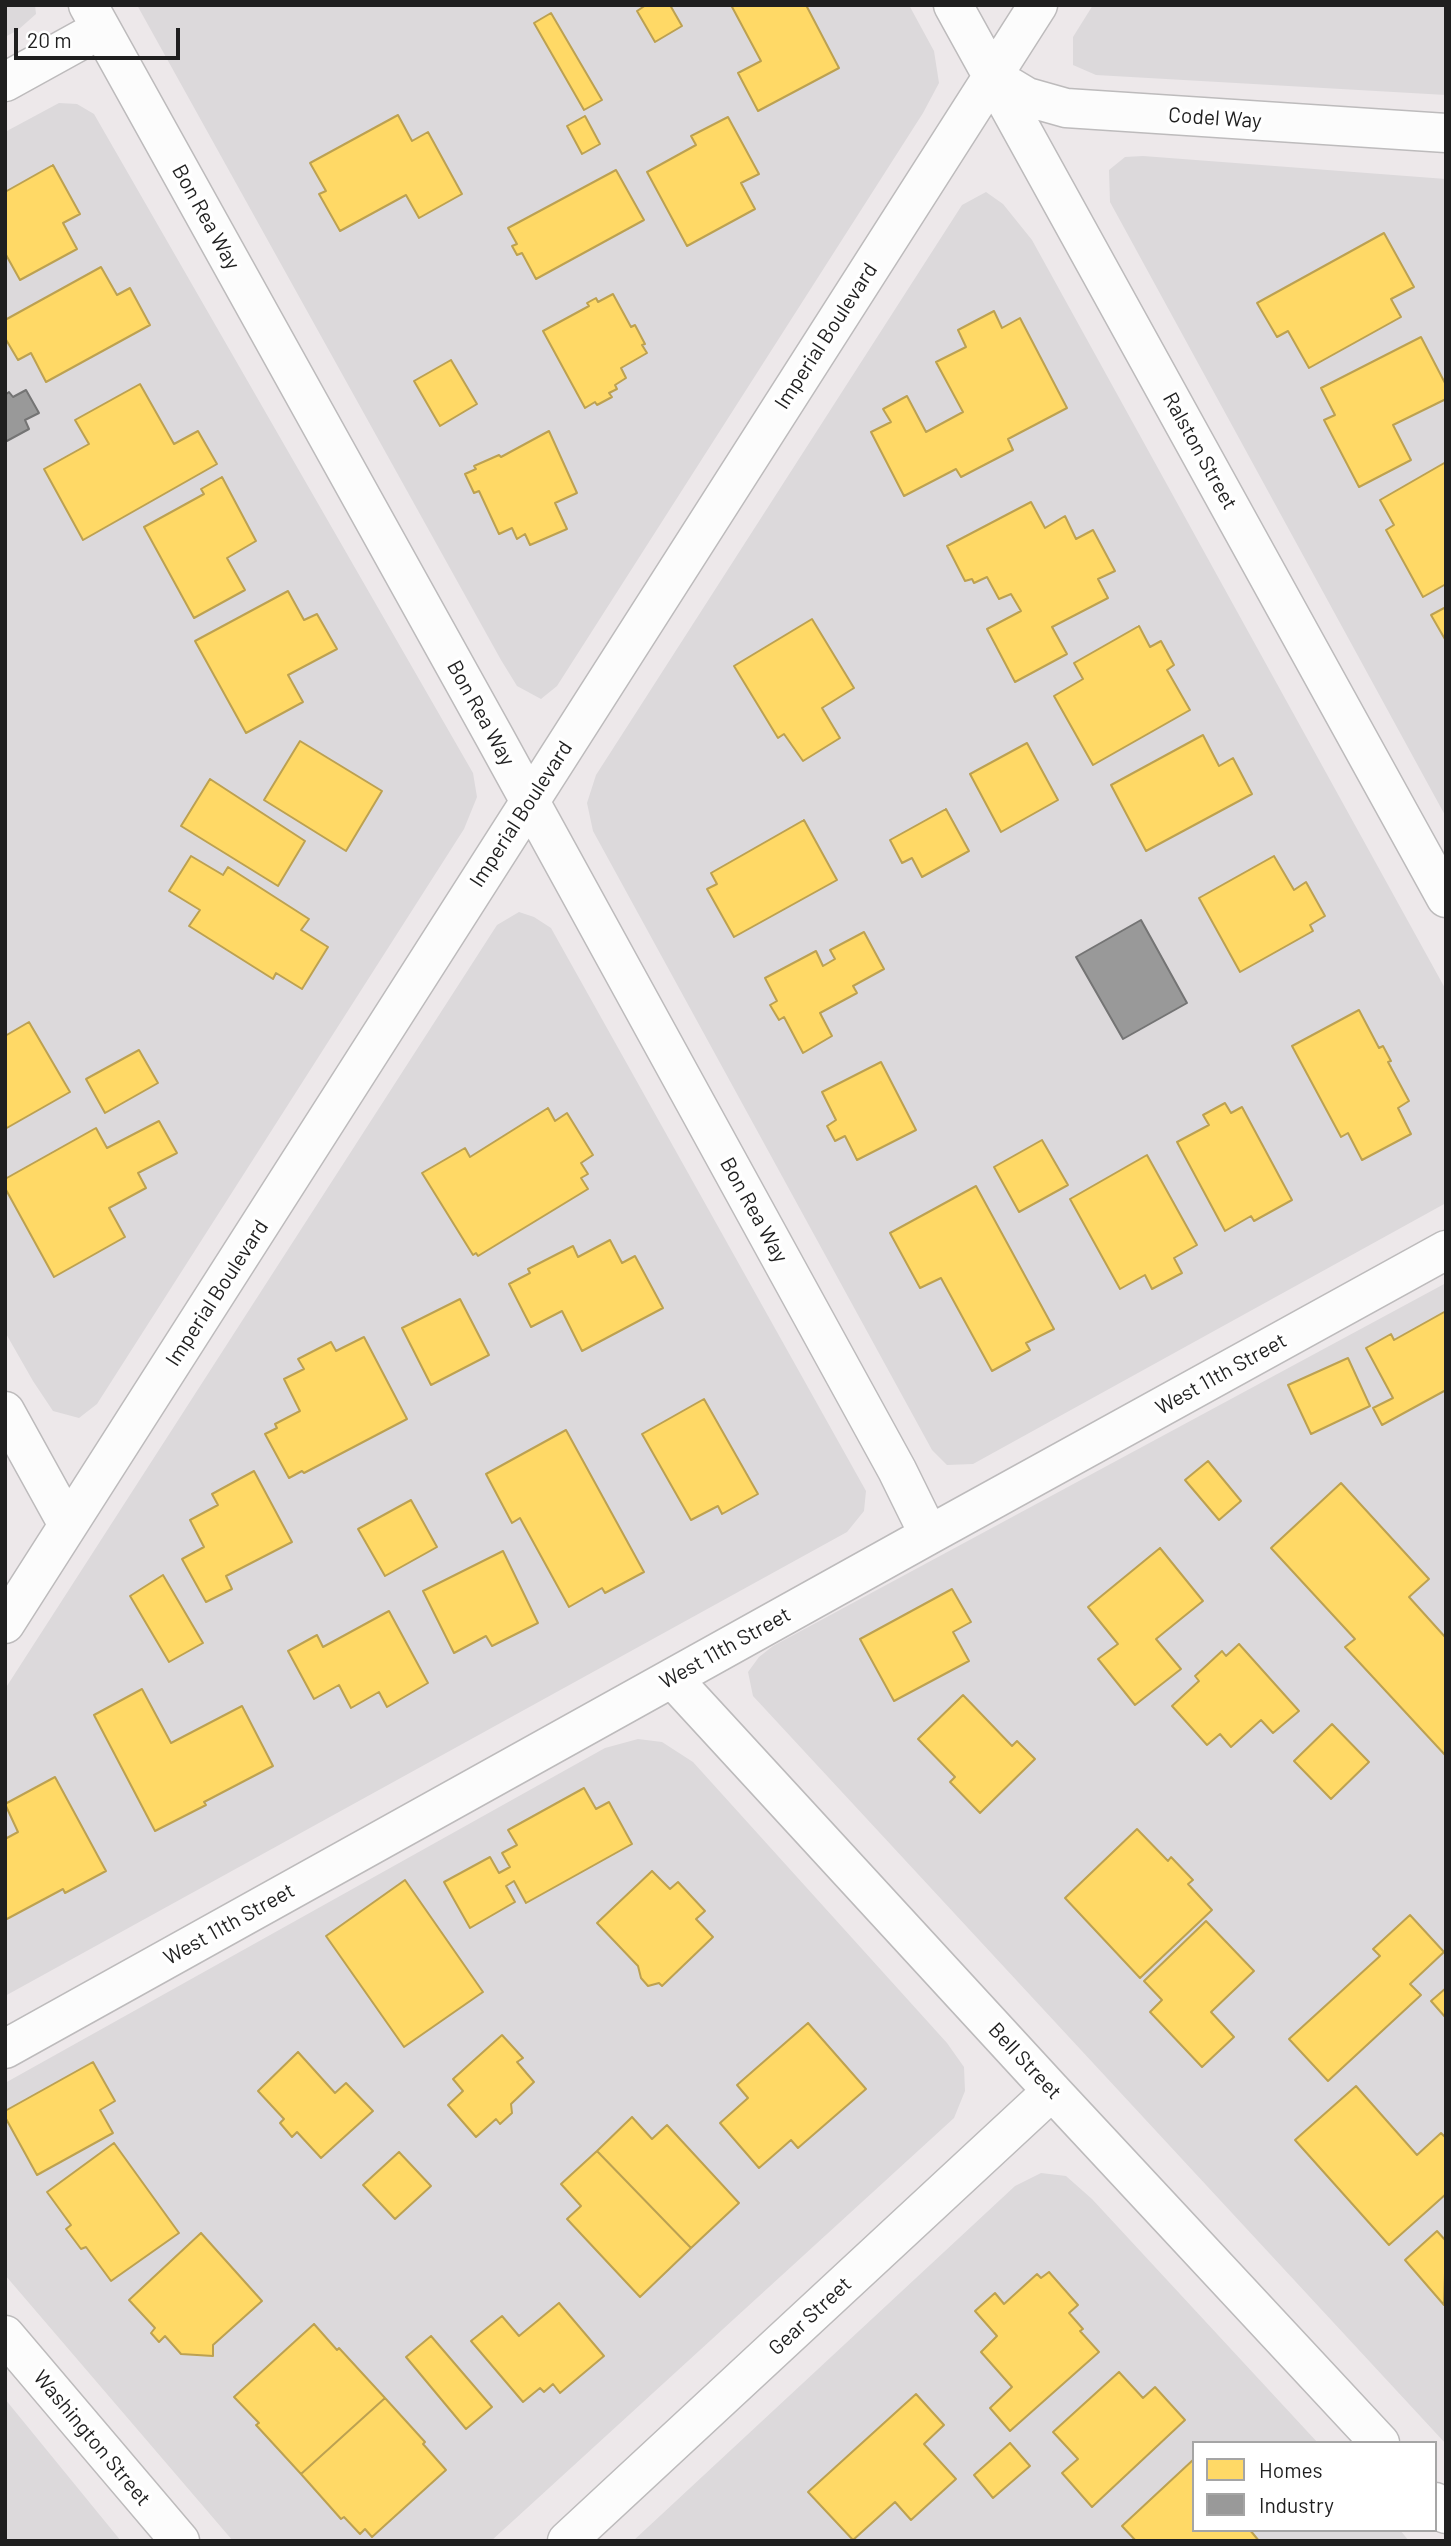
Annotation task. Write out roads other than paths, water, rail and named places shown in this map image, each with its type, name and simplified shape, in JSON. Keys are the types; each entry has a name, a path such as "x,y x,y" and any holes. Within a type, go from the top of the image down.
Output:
{"street":[{"name":"Ralston Street","path":"953,5 1446,898"},
{"name":"Imperial Boulevard","path":"5,1624 1038,5"},
{"path":"5,82 94,17"},
{"name":"Bon Rea Way","path":"94,17 891,1458 929,1535"},
{"name":"Codel Way","path":"992,76 1027,97 1066,108 1446,133"},
{"name":"West 11th Street","path":"5,2049 1446,1250"},
{"path":"5,1411 68,1525"},
{"name":"Bell Street","path":"672,1678 1378,2441"},
{"name":"Gear Street","path":"567,2541 1052,2091"},
{"name":"Washington Street","path":"5,2335 180,2541"}]}
